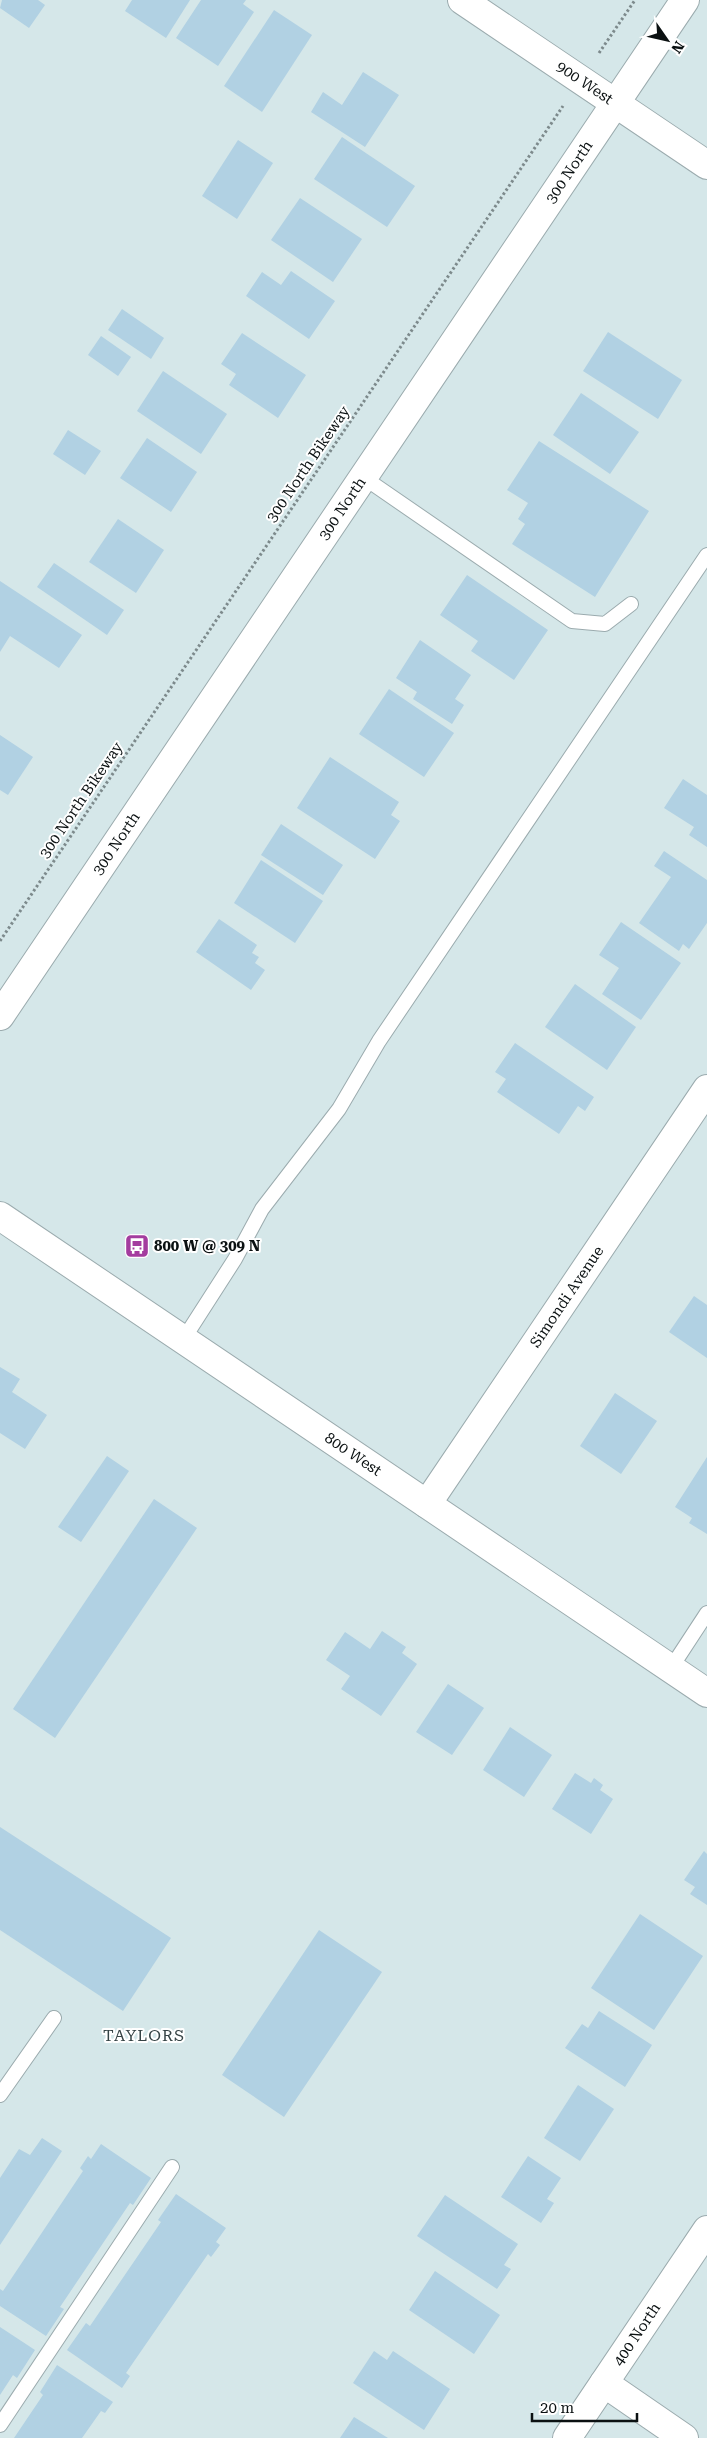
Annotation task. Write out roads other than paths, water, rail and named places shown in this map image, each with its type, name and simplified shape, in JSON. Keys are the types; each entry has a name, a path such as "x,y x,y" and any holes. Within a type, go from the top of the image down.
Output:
{"street":[{"name":"900 West","path":"462,0 707,165"},
{"name":"300 North","path":"0,1016 685,0"},
{"name":"Simondi Avenue","path":"427,1504 707,1088"},
{"name":"800 West","path":"0,1216 707,1693"},
{"name":"400 North","path":"567,2438 707,2230"},
{"path":"604,2383 684,2438"}],"lane":[{"path":"363,477 572,621 605,624 631,604"},
{"path":"183,1340 235,1259 262,1209 340,1109 379,1041 707,555"},
{"path":"671,1668 707,1613"},
{"path":"0,2095 54,2018"},
{"path":"0,2425 172,2167"}],"place":[{"name":"800 W @ 309 N","path":"137,1246"}],"district":[{"name":"TAYLORS","path":"144,2035"}]}
